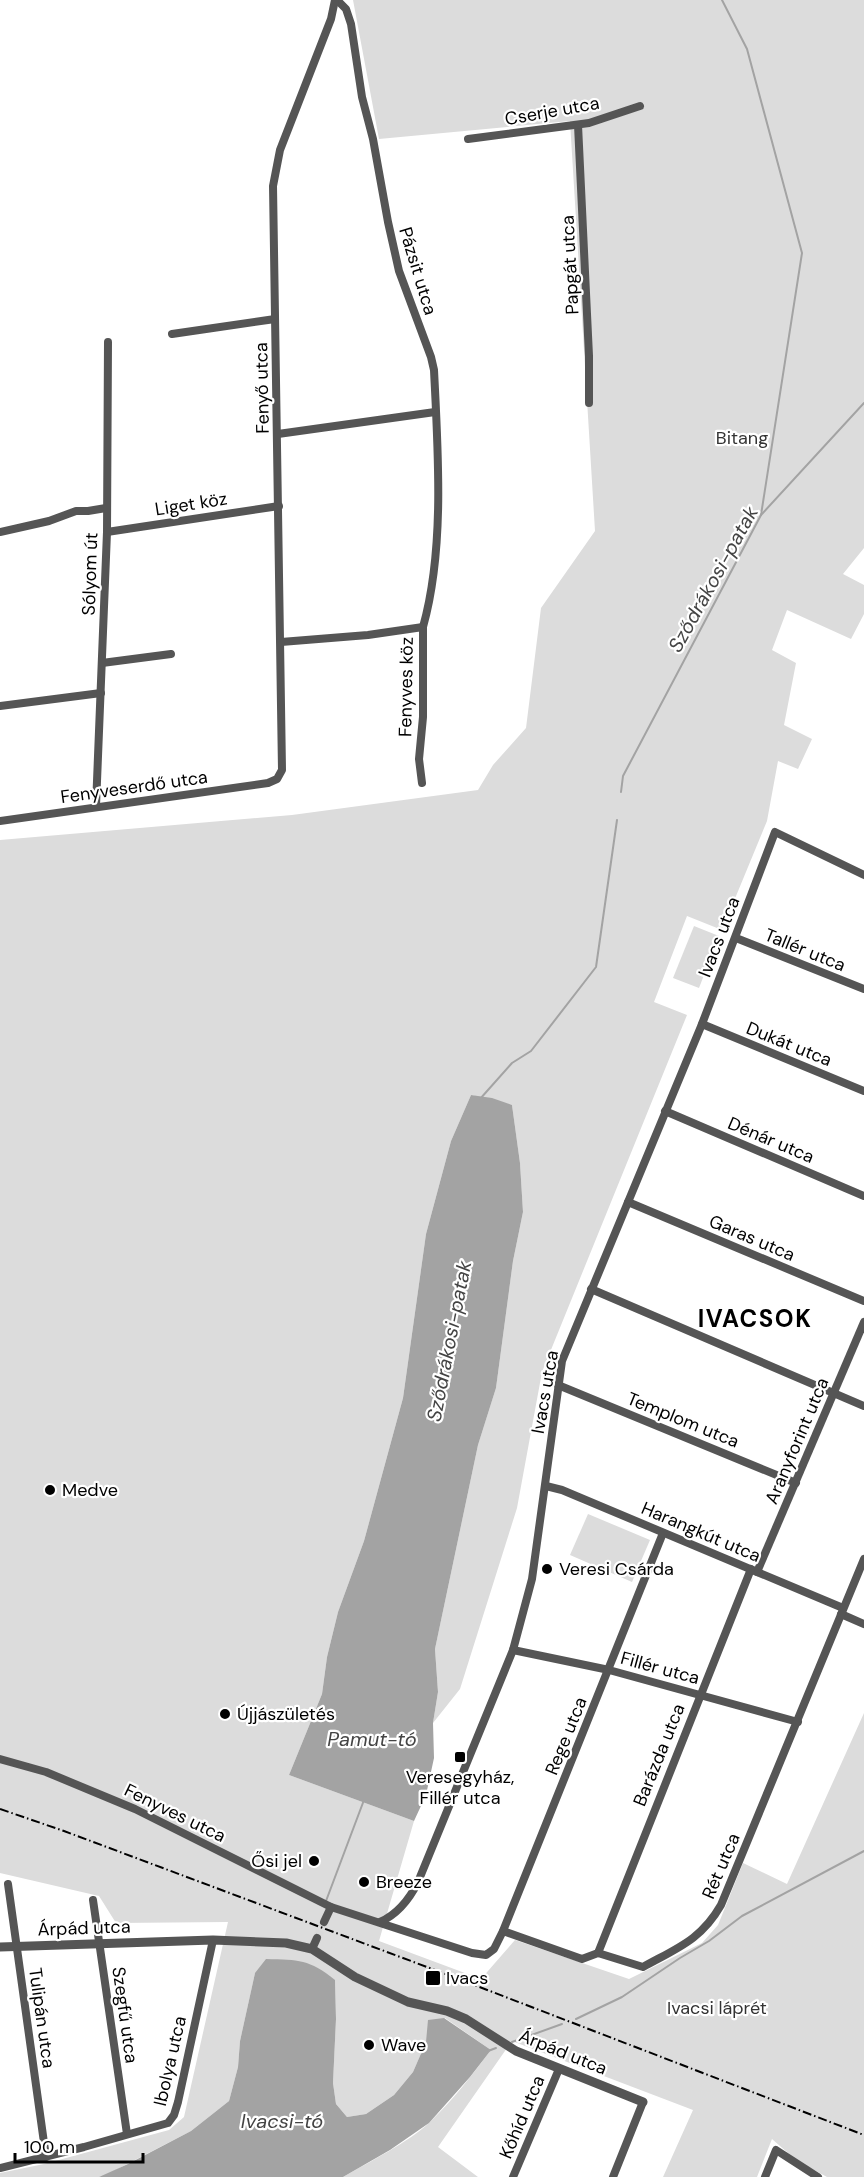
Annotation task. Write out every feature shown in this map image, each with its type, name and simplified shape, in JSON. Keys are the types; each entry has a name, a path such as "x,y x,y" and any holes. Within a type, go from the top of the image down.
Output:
{"street":[{"name":"Pázsit utca","path":"336,0 346,9 348,15 362,97 373,139 399,271 431,357 434,379 437,531 433,573 423,627"},
{"name":"Fenyő utca","path":"273,782 282,770 278,434 272,200 274,173 282,143 331,19 336,0"},
{"name":"Cserje utca","path":"468,139 589,123 640,106"},
{"name":"Papgát utca","path":"578,124 589,344 589,403"},
{"path":"172,334 275,320"},
{"name":"Sólyom út","path":"96,806 107,532 108,342"},
{"path":"278,434 435,412"},
{"name":"Liget köz","path":"107,532 279,506"},
{"path":"0,532 49,521 76,511 106,508"},
{"name":"Fenyves köz","path":"281,642 368,635 423,627 423,717 419,759 422,783"},
{"path":"102,663 171,654"},
{"path":"0,706 101,693"},
{"name":"Fenyveserdő utca","path":"0,821 273,782"},
{"name":"Ivacs utca","path":"380,1922 398,1912 418,1882 513,1650 532,1579 562,1361 702,1024 775,832 864,875"},
{"name":"Tallér utca","path":"736,938 864,989"},
{"name":"Dukát utca","path":"702,1024 864,1091"},
{"name":"Dénár utca","path":"665,1111 864,1196"},
{"name":"Garas utca","path":"628,1202 864,1301"},
{"path":"591,1289 864,1406"},
{"name":"Aranyforint utca","path":"754,1570 796,1483 864,1322"},
{"name":"Templom utca","path":"558,1385 796,1483"},
{"name":"Harangkút utca","path":"546,1486 562,1490 754,1570 842,1611 864,1624"},
{"name":"Rege utca","path":"495,1949 663,1533"},
{"name":"Rét utca","path":"503,1931 582,1959 598,1953 643,1966 694,1938 711,1923 721,1905 798,1722 864,1559"},
{"name":"Barázda utca","path":"598,1953 699,1694 754,1570"},
{"name":"Fillér utca","path":"513,1650 609,1670 798,1722"},
{"name":"Fenyves utca","path":"0,1759 46,1772 135,1809 331,1907 472,1953 486,1955 495,1949"},
{"name":"Tulipán utca","path":"8,1884 46,2157"},
{"name":"Szegfű utca","path":"93,1900 127,2134"},
{"path":"324,1922 331,1907"},
{"path":"312,1949 317,1938"},
{"name":"Árpád utca","path":"0,1947 213,1940 286,1942 312,1949 355,1977 415,2005 457,2015 478,2025 505,2046 643,2102"},
{"name":"Ibolya utca","path":"0,2168 168,2123 174,2115 178,2102 213,1940"},
{"name":"Kőhíd utca","path":"513,2177 559,2068"},
{"path":"613,2177 643,2102"},
{"path":"765,2177 776,2150 819,2177"}],"green space":[{"path":"353,0 864,0 864,548 843,574 864,585 864,614 851,639 787,610 772,650 796,663 784,725 812,739 798,769 778,761 767,821 722,930 687,916 654,1002 687,1015 542,1372 517,1508 460,1689 433,1723 438,1692 435,1649 478,1445 496,1388 513,1261 523,1212 520,1163 512,1105 471,1095 451,1141 426,1234 403,1398 364,1541 338,1612 327,1657 322,1694 289,1775 414,1821 379,1941 481,1979 515,1940 629,1979 702,1943 718,1925 743,1863 787,1884 864,1713 864,2177 827,2177 796,2160 772,2139 757,2177 663,2177 693,2110 512,2041 438,2147 478,2177 343,2177 421,2129 454,2096 491,2050 445,2018 426,2042 413,2072 394,2095 366,2114 347,2117 336,2104 333,2083 335,1980 255,1973 240,2041 238,2067 229,2101 191,2131 106,2175 99,2177 0,2177 0,2173 44,2164 169,2130 184,2117 228,1922 116,1923 99,1896 0,1873 0,840 292,815 478,790 493,765 526,728 541,608 595,531 570,121 379,139"},
{"path":"694,926 719,936 699,988 673,978"},
{"path":"588,1514 650,1540 632,1582 570,1555"}],"water":[{"name":"Pamut-tó","path":"471,1095 492,1098 512,1105 520,1163 523,1212 513,1261 496,1388 478,1445 435,1649 438,1692 433,1723 434,1758 426,1795 414,1821 289,1775 322,1694 327,1657 338,1612 364,1541 403,1398 426,1234 451,1141"},
{"name":"Ivacsi-tó","path":"266,1959 310,1964 335,1980 333,2083 336,2104 347,2117 366,2114 394,2095 413,2072 426,2042 428,2020 444,2018 491,2050 429,2123 390,2150 343,2177 99,2177 191,2131 229,2101 238,2067 240,2041 255,1973"}],"waterway":[{"path":"722,0 747,49 802,253 761,515"},
{"name":"Sződrákosi-patak","path":"621,792 623,776 761,515 864,403"},
{"name":"Sződrákosi-patak","path":"480,1099 512,1063 531,1051 596,967 617,820"},
{"name":"Sződrákosi-patak","path":"326,1901 364,1800"},
{"path":"576,2019 622,1997 709,1941 742,1916 864,1851"},
{"path":"512,2042 562,2024"},
{"path":"488,2051 496,2048"}],"tunnel":[{"path":"317,1938 324,1922"}],"railway":[{"path":"0,1809 451,1976 864,2135"}],"place":[{"name":"Medve","path":"50,1490"},
{"name":"Veresi Csárda","path":"547,1569"},
{"name":"Újjászületés","path":"225,1714"},
{"name":"Veresegyház, Fillér utca","path":"460,1757"},
{"name":"Ősi jel","path":"314,1861"},
{"name":"Breeze","path":"364,1882"},
{"name":"Ivacs","path":"433,1978"},
{"name":"Wave","path":"369,2045"}],"district":[{"name":"IVACSOK","path":"755,1319"}],"park label":[{"name":"Bitang","path":"742,438"},
{"name":"Ivacsi láprét","path":"717,2008"}]}
